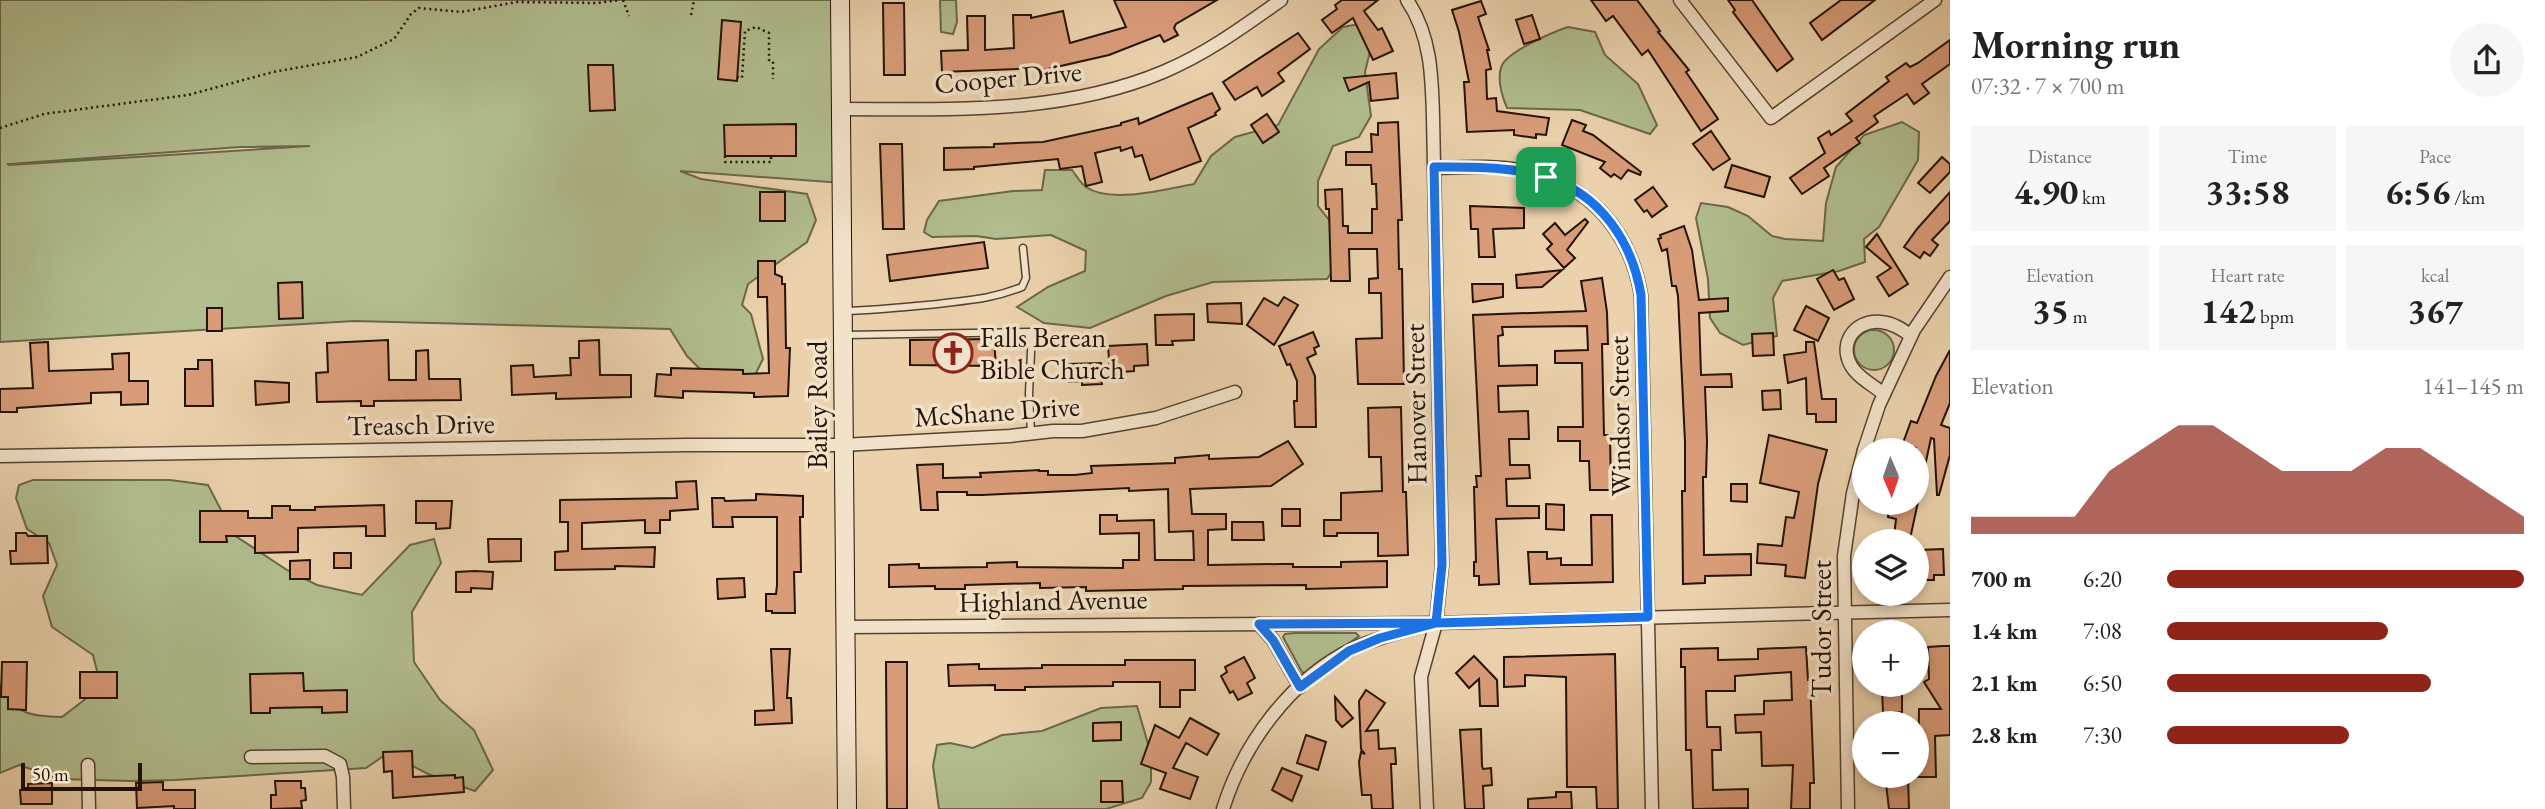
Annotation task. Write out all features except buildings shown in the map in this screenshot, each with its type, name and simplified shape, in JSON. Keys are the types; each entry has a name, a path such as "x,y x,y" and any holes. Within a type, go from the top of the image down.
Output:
{"street":[{"name":"Bailey Road","path":"840,0 847,809"},
{"name":"Cooper Drive","path":"841,109 982,109 1087,96 1149,78 1186,61 1233,34 1281,0"},
{"name":"Hanover Street","path":"1407,0 1418,19 1431,67 1434,167 1442,565 1436,623 1421,677 1427,809"},
{"path":"1680,0 1771,118 1935,0"},
{"name":"Windsor Street","path":"1434,167 1524,170 1574,190 1614,225 1628,249 1637,274 1641,295 1652,809"},
{"name":"Tudor Street","path":"1868,438 1884,394 1911,336 1950,276"},
{"path":"1884,394 1853,369 1847,358 1846,346 1850,335 1858,327 1870,322 1882,322 1899,327 1911,336"},
{"name":"McShane Drive","path":"842,445 1054,430 1082,431 1160,417 1234,392"},
{"name":"Treasch Drive","path":"0,456 842,445"},
{"name":"Tudor Street","path":"1849,809 1843,612 1847,526 1852,504"},
{"name":"Highland Avenue","path":"846,627 1436,623 1950,610"},
{"path":"1223,809 1235,775 1263,728 1300,687 1349,651 1380,638 1436,623"},
{"path":"1259,624 1273,640 1300,687"},
{"path":"251,757 325,756 340,765 344,809"},
{"path":"88,765 89,809"}],"lane":[{"path":"843,311 898,309 985,300 1007,293 1022,287 1026,278 1023,248"},
{"path":"843,335 1032,332 1029,393 1031,433"}],"path":[{"path":"0,128 44,114 188,95 273,72 357,57 394,39 418,8 461,12 517,2 597,3 622,0 629,16"},
{"path":"691,15 694,0"},
{"path":"737,77 742,78 745,31 755,27 769,33 769,60 774,61 773,79"},
{"path":"725,156 725,162 771,162 771,156"}],"green space":[{"path":"0,0 840,0 842,183 680,171 701,179 807,194 816,220 807,242 748,284 742,305 751,314 763,359 753,379 706,375 687,356 670,329 354,321 0,342","holes":["310,146 9,165 240,147"]},
{"path":"940,0 956,0 957,22 953,34 941,32"},
{"path":"1359,24 1375,31 1365,72 1371,116 1359,137 1333,146 1318,181 1318,206 1337,230 1345,253 1327,279 1213,282 1166,296 1090,328 1044,323 1017,307 1048,287 1085,271 1086,251 1051,235 996,239 976,236 932,237 924,232 927,220 939,201 1042,190 1045,170 1072,170 1086,187 1109,194 1139,194 1194,184 1211,156 1235,137 1278,125 1319,49 1343,27"},
{"path":"1568,27 1595,32 1605,55 1638,84 1657,125 1650,134 1580,110 1507,108 1500,82 1502,65 1522,48"},
{"path":"1902,122 1919,132 1918,160 1879,227 1864,239 1865,262 1839,271 1782,281 1773,298 1777,336 1743,345 1720,333 1710,318 1708,279 1696,218 1701,203 1728,207 1748,216 1772,236 1823,241 1826,203 1836,167 1864,135"},
{"path":"1874,330 1882,331 1888,336 1893,342 1893,358 1888,364 1882,369 1874,370 1866,369 1860,364 1855,358 1854,350 1855,342 1860,336 1866,331"},
{"path":"33,480 170,480 208,485 234,535 287,570 317,585 362,595 410,545 434,539 441,563 412,612 414,662 440,700 474,730 493,770 475,791 428,774 388,753 366,768 175,780 60,779 19,765 0,773 0,684 17,708 41,716 62,717 101,687 93,655 52,627 43,596 57,565 49,543 27,529 16,498 19,485"},
{"path":"1356,633 1359,636 1306,674 1302,672 1283,637 1285,634"},
{"path":"1137,706 1151,754 1151,782 1142,798 1106,809 939,809 933,766 937,745 950,743 973,748 1002,735 1042,731 1101,708"}],"place":[{"name":"Falls Berean Bible Church","path":"953,353"}],"route":[{"path":"1546,177 1524,170 1434,167 1442,565 1436,623 1259,624 1273,640 1300,687 1349,651 1380,638 1436,623 1648,617 1641,295 1637,274 1622,237 1600,210 1574,190 1546,177"}]}
